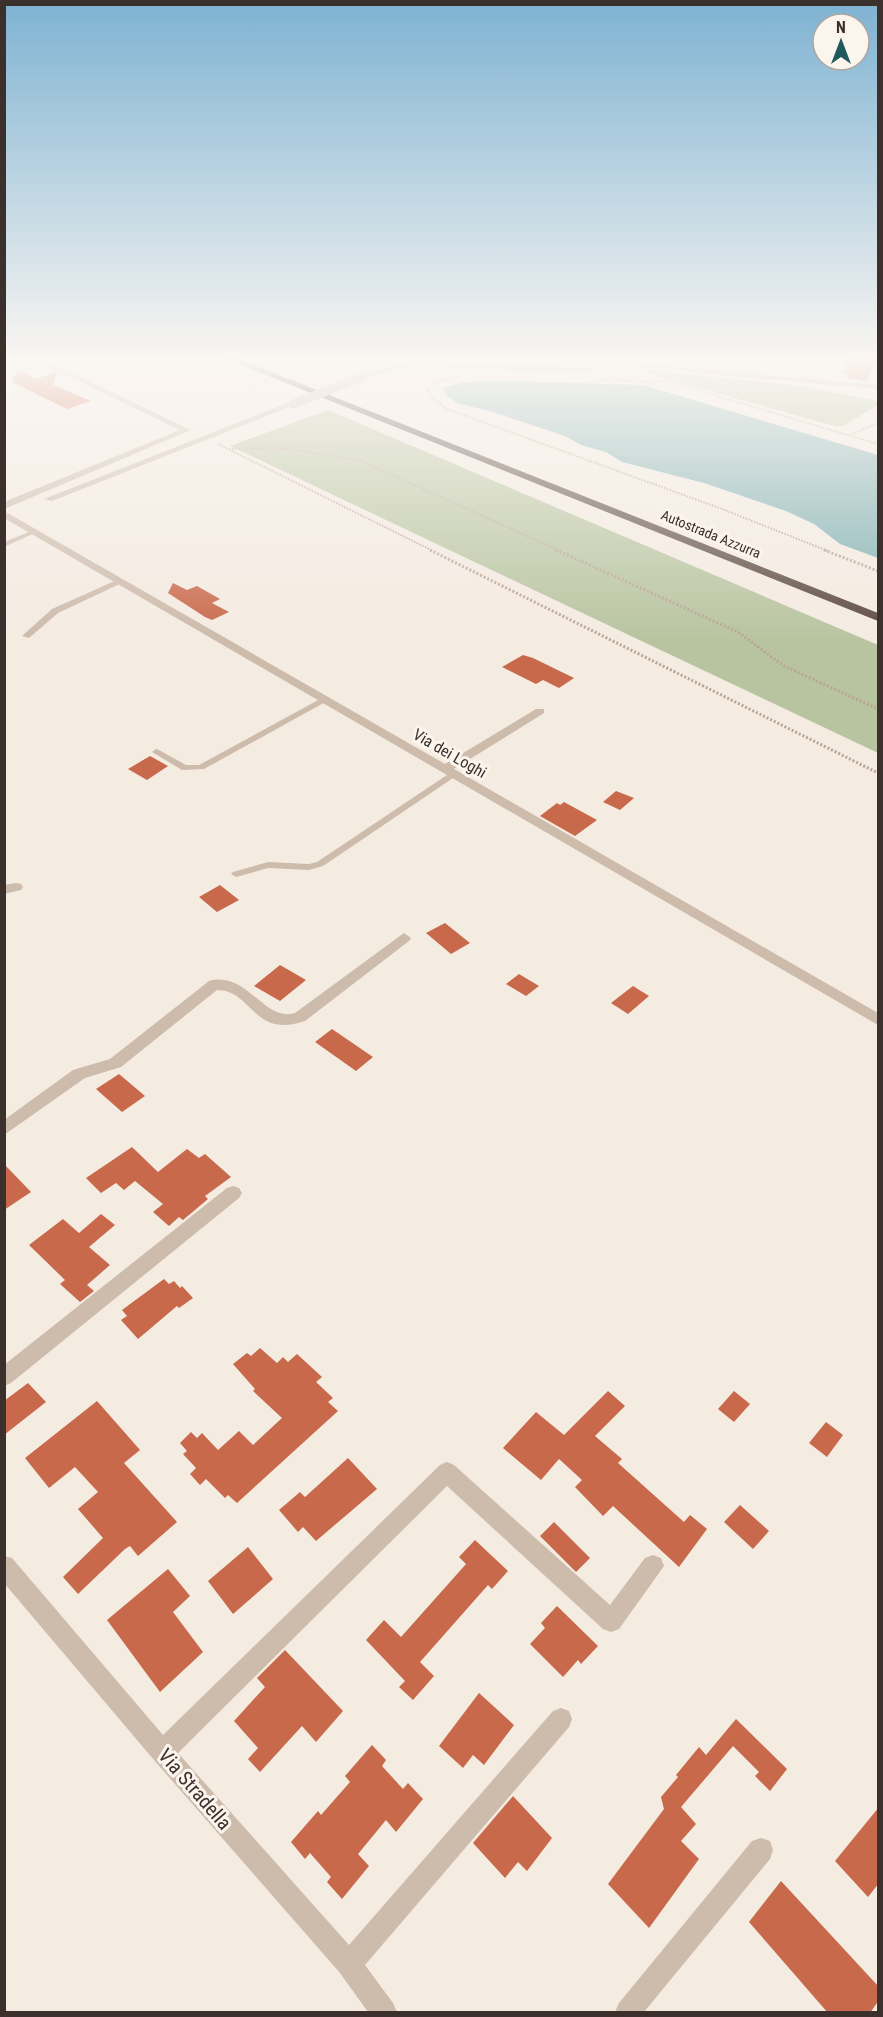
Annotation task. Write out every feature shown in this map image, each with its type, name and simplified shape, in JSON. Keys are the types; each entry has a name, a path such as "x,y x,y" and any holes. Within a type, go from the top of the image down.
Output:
{"highway":[{"name":"Autostrada Azzurra","path":"467,453 879,617"},
{"name":"Autostrada Azzurra","path":"494,453 879,604"}],"street":[{"path":"5,511 135,453"},
{"path":"5,511 161,453"},
{"name":"Via dei Loghi","path":"5,511 325,700 879,1020"},
{"path":"449,771 540,711"},
{"path":"4,1129 79,1074 115,1063 214,985 231,986 273,1018 289,1022 300,1017 404,938"},
{"path":"4,1377 233,1192"},
{"path":"162,1752 447,1472 611,1621 653,1566"},
{"name":"Via Stradella","path":"4,1566 162,1752 349,1964 384,2013"},
{"path":"349,1964 561,1719"},
{"path":"628,2013 761,1850"}],"lane":[{"path":"4,545 36,531"},
{"path":"26,636 55,611 123,581"},
{"path":"156,752 185,768 201,767 325,700"},
{"path":"236,874 268,865 309,867 320,864 449,771"}],"path":[{"path":"237,453 879,773"},
{"path":"314,453 361,461 738,632 784,666 879,709"},
{"path":"568,453 722,509 879,571"}],"green space":[{"path":"245,453 429,453 878,645 878,753"}],"water":[{"path":"608,453 872,453 878,455 878,558 840,544 814,524 786,511 704,483 622,462"}],"building":[{"path":"173,583 187,590 197,586 220,599 212,603 229,612 212,620 205,617 168,593"},
{"path":"523,655 574,678 559,688 543,680 536,684 502,667"},
{"path":"150,756 168,766 147,780 128,769"},
{"path":"616,791 634,798 620,810 603,802"},
{"path":"564,802 597,820 575,836 540,816 557,803 560,805"},
{"path":"220,885 239,900 217,912 199,897"},
{"path":"445,923 470,943 451,954 426,933"},
{"path":"280,965 306,980 280,1001 254,986"},
{"path":"519,974 539,986 526,996 506,984"},
{"path":"633,986 649,996 628,1014 611,1003"},
{"path":"332,1029 373,1057 356,1071 315,1042"},
{"path":"119,1074 145,1096 122,1112 96,1089"},
{"path":"132,1147 158,1172 187,1149 199,1158 205,1154 231,1177 205,1196 208,1199 183,1220 179,1217 169,1226 153,1212 163,1204 135,1181 124,1190 116,1183 101,1193 86,1178"},
{"path":"4,1164 31,1192 4,1210"},
{"path":"101,1214 115,1225 89,1247 110,1265 87,1285 94,1291 80,1302 60,1284 65,1280 29,1245 63,1219 79,1233"},
{"path":"164,1279 169,1284 174,1281 180,1288 182,1286 193,1298 179,1308 177,1306 138,1339 121,1320 127,1316 122,1310"},
{"path":"260,1348 277,1363 283,1357 288,1362 297,1354 322,1377 316,1382 333,1398 328,1402 338,1411 237,1503 228,1495 225,1498 206,1479 200,1485 190,1474 196,1468 183,1454 187,1451 180,1443 191,1432 197,1438 202,1433 218,1450 239,1431 253,1445 282,1418 253,1391 255,1389 233,1364 247,1353 251,1356"},
{"path":"28,1383 46,1402 4,1435 4,1401"},
{"path":"608,1391 625,1406 595,1436 622,1459 618,1463 684,1522 690,1515 707,1529 679,1567 613,1506 603,1516 575,1487 582,1480 559,1459 541,1480 503,1448 536,1412 564,1435"},
{"path":"734,1391 750,1404 734,1422 718,1409"},
{"path":"97,1401 140,1450 124,1463 177,1522 138,1556 130,1546 125,1549 78,1594 63,1577 103,1538 78,1509 98,1492 75,1467 49,1488 25,1458"},
{"path":"826,1422 843,1435 827,1457 809,1443"},
{"path":"348,1458 377,1489 316,1541 303,1527 298,1532 279,1510 300,1492 305,1497"},
{"path":"740,1505 769,1531 753,1549 724,1522"},
{"path":"554,1522 590,1558 576,1572 540,1536"},
{"path":"475,1540 508,1571 492,1589 488,1585 420,1662 434,1676 413,1700 399,1687 405,1681 366,1640 384,1620 401,1637 466,1564 459,1557"},
{"path":"248,1547 273,1579 233,1614 208,1581"},
{"path":"168,1569 190,1596 173,1612 203,1652 160,1692 107,1620"},
{"path":"557,1606 598,1646 581,1664 578,1660 563,1677 530,1644 545,1628 541,1623"},
{"path":"285,1650 343,1711 316,1742 302,1726 260,1772 248,1759 258,1748 234,1721 265,1687 257,1678"},
{"path":"479,1693 514,1725 484,1765 473,1755 463,1768 439,1746"},
{"path":"736,1719 787,1769 770,1791 755,1776 759,1772 733,1746 681,1807 696,1824 681,1841 699,1859 649,1928 608,1884 664,1809 661,1797 678,1777 676,1775 699,1747 706,1755"},
{"path":"372,1745 386,1760 382,1766 403,1789 408,1783 423,1799 396,1832 386,1820 358,1854 369,1866 342,1899 327,1882 331,1877 310,1853 305,1859 291,1842 318,1811 321,1815 350,1782 345,1776"},
{"path":"513,1796 552,1838 527,1871 518,1862 505,1878 473,1843"},
{"path":"879,1807 879,1883 868,1897 835,1861"},
{"path":"781,1881 879,1987 879,2000 870,2013 828,2013 749,1922"}]}
